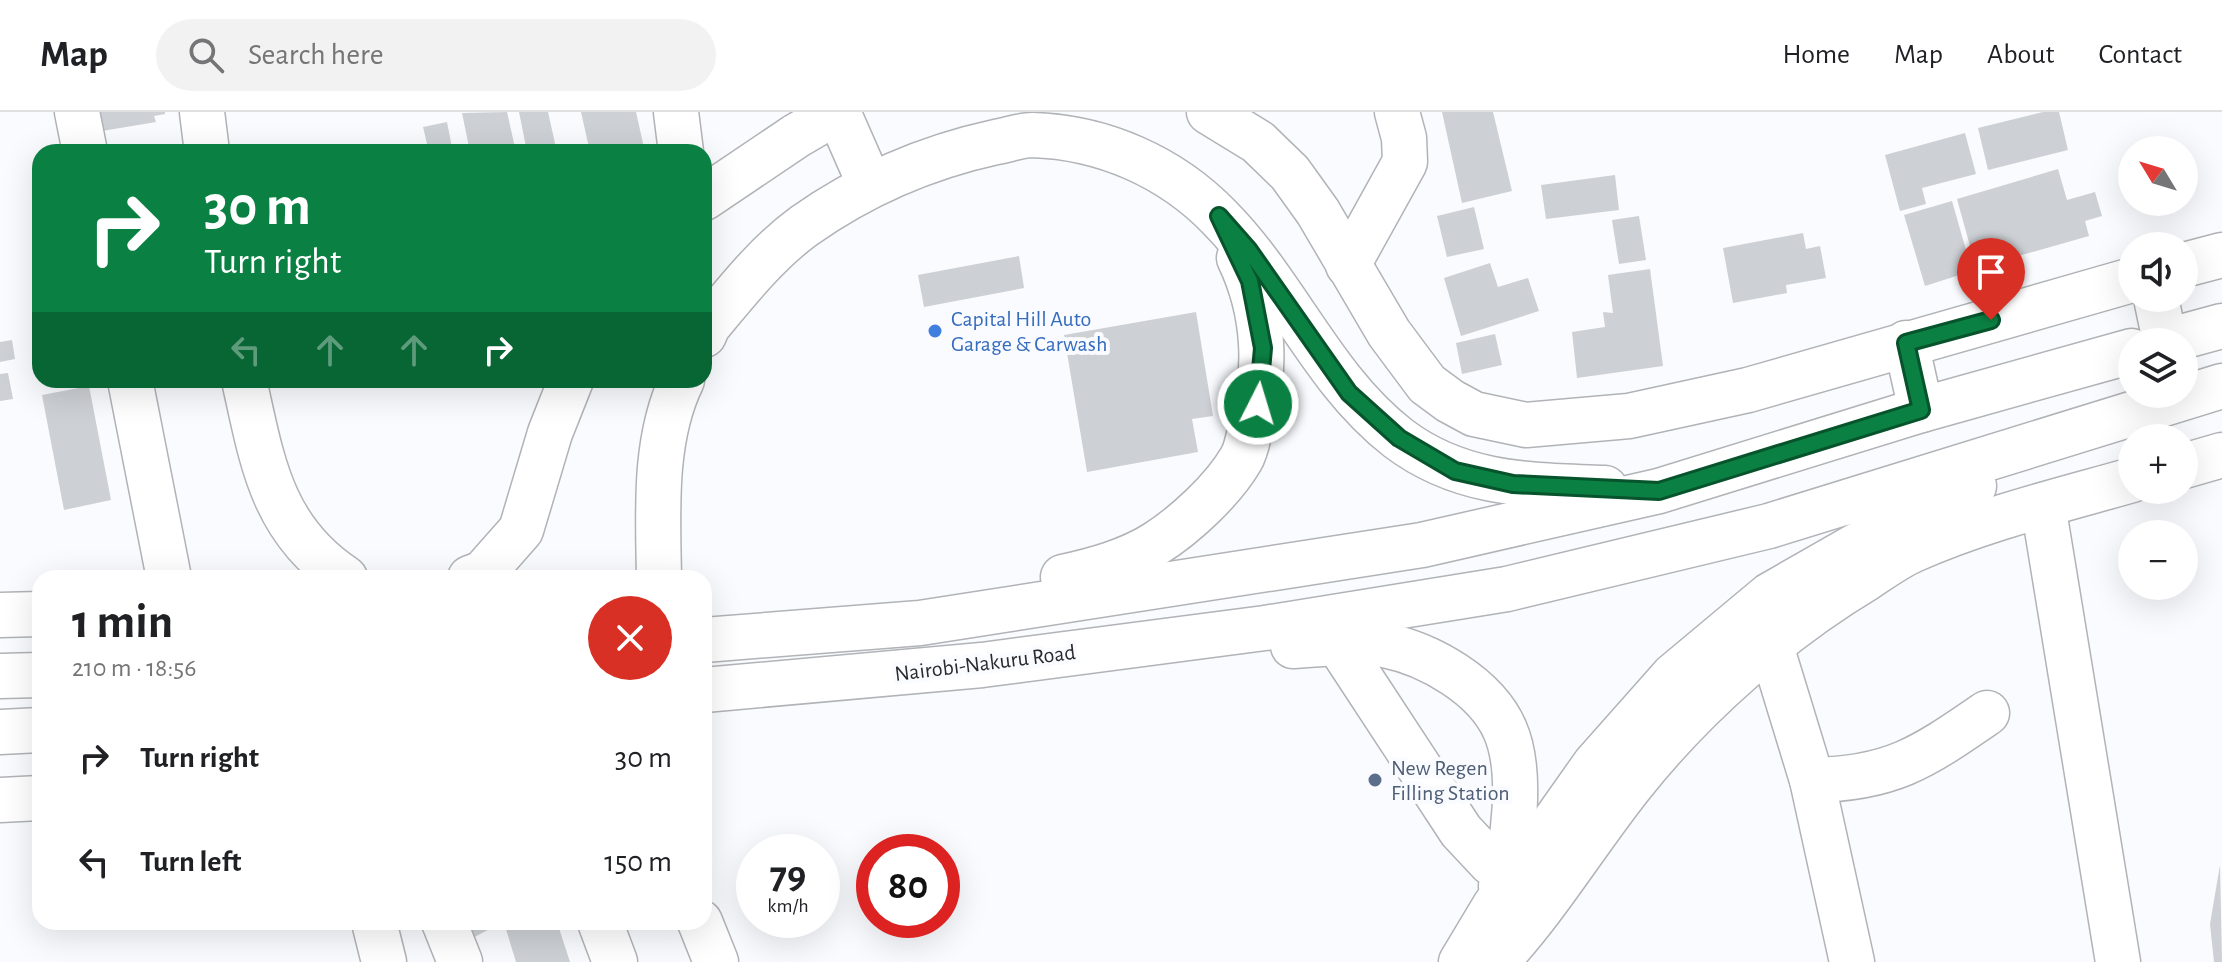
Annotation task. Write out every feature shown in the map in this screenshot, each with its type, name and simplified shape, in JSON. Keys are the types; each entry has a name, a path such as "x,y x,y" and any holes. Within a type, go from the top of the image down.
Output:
{"main road":[{"path":"77,112 83,144"},
{"path":"202,112 206,144"},
{"path":"676,112 680,144"},
{"path":"712,193 796,136 838,112 870,185"},
{"path":"1209,112 1258,142 1290,173 1318,212 1389,333 1427,384 1474,414 1526,425 1644,413 1748,390 2118,284"},
{"path":"1348,265 1405,162 1404,138 1397,112"},
{"path":"712,321 752,273 803,227 870,185 952,151 1030,135 1110,147 1166,173 1219,216 1248,249 1349,393 1399,438 1455,471 1513,484 1659,491"},
{"path":"920,623 1005,591 1100,568 1154,545 1204,504 1242,458 1258,404 1263,348 1250,281 1219,216"},
{"path":"2198,261 2222,255"},
{"path":"2198,333 2222,326"},
{"path":"1906,343 1921,410"},
{"path":"712,640 920,623 1422,545 1659,491 1921,410 2118,355"},
{"path":"1509,928 1604,753 1673,676 1770,595 1896,523 1978,484 2222,387"},
{"name":"Nairobi-Nakuru Road","path":"712,689 982,665 1265,628 1507,589 1769,526 2222,387"},
{"path":"132,388 167,570"},
{"path":"246,388 264,473 285,519 304,545 335,570"},
{"path":"486,570 521,530 550,433 568,388"},
{"path":"659,570 658,505 664,437 679,388"},
{"path":"2198,462 2222,455"},
{"path":"1461,962 1509,928 1694,716 1771,646 1825,603 1911,551 2007,515 2118,484"},
{"path":"2043,505 2118,962"},
{"path":"0,615 32,614"},
{"path":"982,665 1134,662 1309,645 1382,645 1428,659 1478,691 1505,730 1514,774 1509,928"},
{"path":"1339,645 1461,831 1491,863 1509,928"},
{"path":"1771,646 1812,780 1852,962"},
{"path":"0,676 32,675"},
{"path":"1812,780 1851,779 1893,770 1937,748 1987,713"},
{"path":"0,732 32,730"},
{"path":"0,800 32,798"},
{"path":"447,930 460,962"},
{"path":"603,930 615,962"},
{"path":"703,930 716,962"}],"building":[{"path":"99,112 165,114 154,116 156,122 102,131"},
{"path":"507,112 514,144 468,144 462,113"},
{"path":"519,112 548,112 555,144 525,144"},
{"path":"581,112 636,112 643,144 588,144"},
{"path":"1442,112 1493,112 1512,191 1462,203"},
{"path":"2043,112 2059,112 2068,150 1988,170 1978,128"},
{"path":"447,122 451,144 427,144 423,127"},
{"path":"1965,133 1976,174 1922,188 1926,204 1900,211 1885,155"},
{"path":"2058,169 2067,200 2095,192 2102,216 2085,221 2089,236 1976,268 1957,199"},
{"path":"1615,175 1619,210 1546,219 1541,185"},
{"path":"1952,201 1972,271 1925,286 1904,215"},
{"path":"1474,207 1484,249 1447,257 1437,216"},
{"path":"1639,216 1646,260 1619,264 1612,220"},
{"path":"1803,233 1806,249 1820,246 1826,278 1786,285 1787,293 1733,303 1723,248"},
{"path":"1019,256 1024,288 924,307 918,275"},
{"path":"1490,263 1498,287 1528,278 1539,311 1461,336 1444,278"},
{"path":"1650,269 1663,366 1577,378 1572,332 1605,327 1603,312 1613,313 1608,275"},
{"path":"1196,312 1213,416 1192,419 1198,452 1087,472 1064,335"},
{"path":"1495,334 1502,365 1462,374 1456,343"},
{"path":"12,340 15,359 0,362 0,342"},
{"path":"8,373 13,399 0,401 0,374"},
{"path":"89,388 111,500 64,510 42,395"},
{"path":"2220,865 2222,962 2214,962 2210,924"},
{"path":"452,930 488,930 458,946"},
{"path":"506,930 560,930 570,962 516,962"}],"place":[{"name":"Capital Hill Auto Garage & Carwash","path":"935,331"},
{"name":"New Regen Filling Station","path":"1375,780"}],"route":[{"path":"1258,404 1263,348 1250,281 1219,216 1248,249 1349,393 1399,438 1455,471 1513,484 1659,491 1921,410 1906,343 1991,320"}]}
